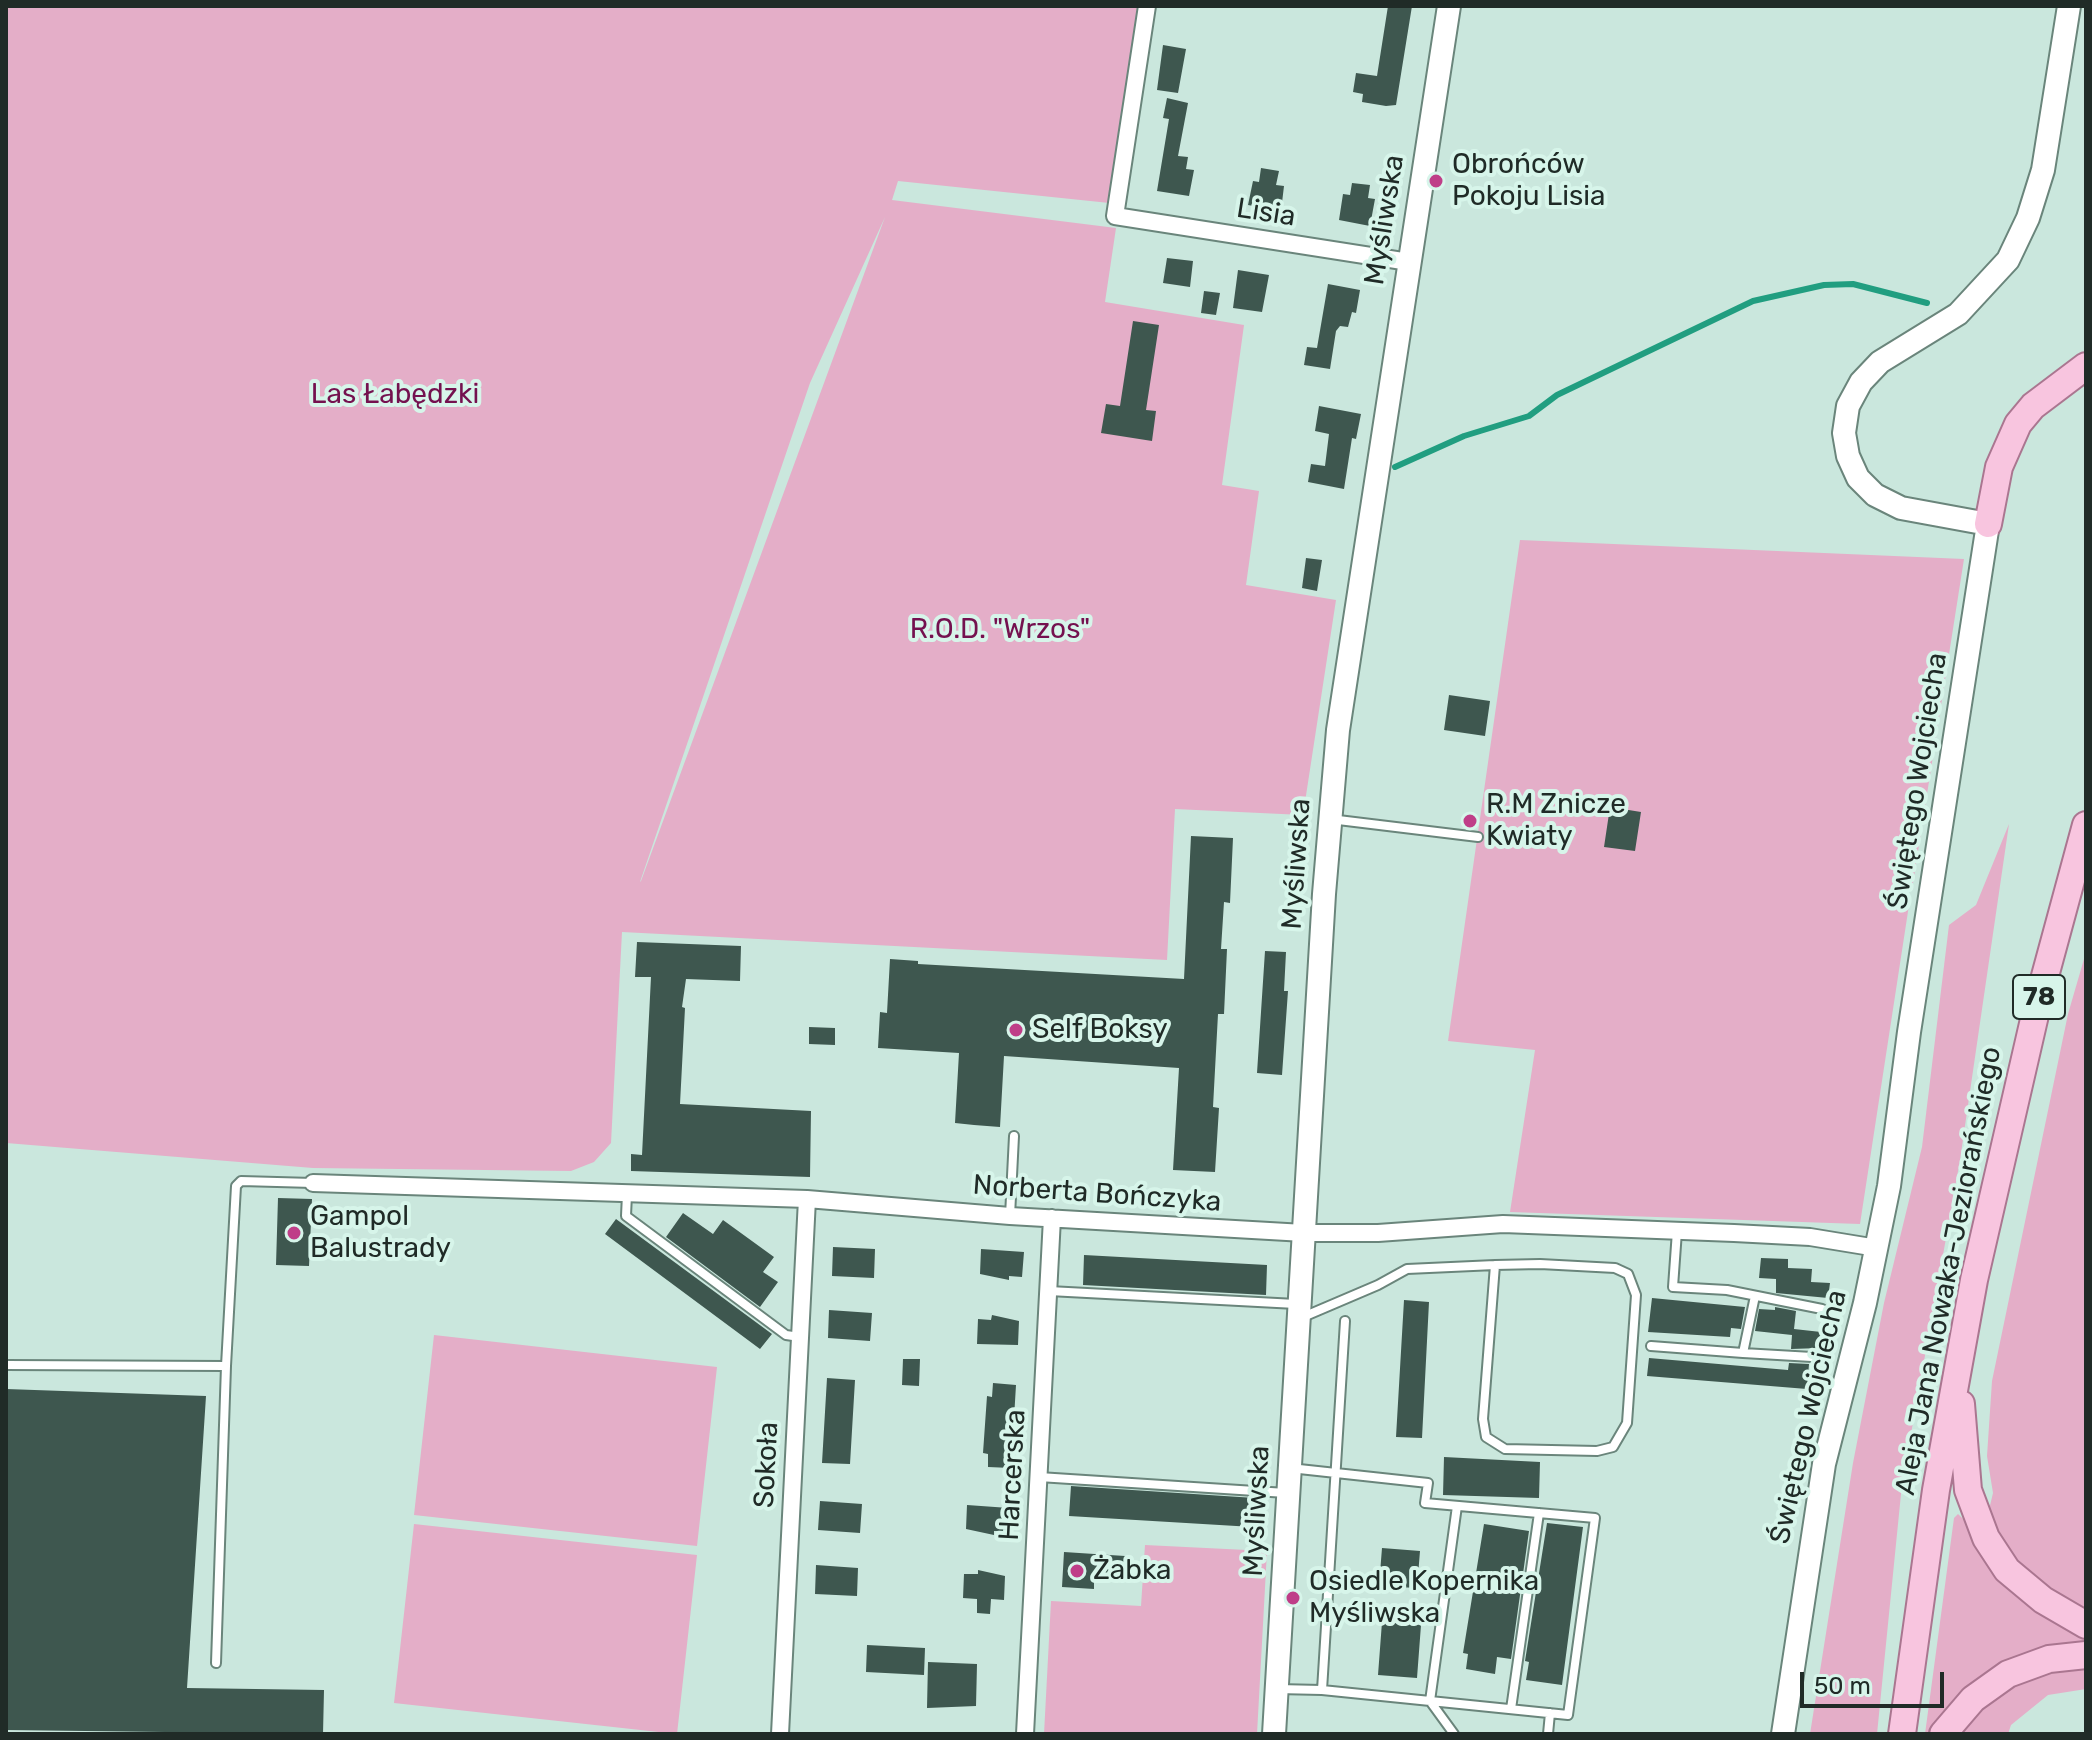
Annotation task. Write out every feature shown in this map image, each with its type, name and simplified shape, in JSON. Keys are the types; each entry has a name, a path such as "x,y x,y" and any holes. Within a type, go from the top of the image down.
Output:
{"main road":[{"path":"1988,524 2007,444 2033,406 2080,374"},
{"name":"Aleja Jana Nowaka-Jeziorańskiego","path":"1902,1734 1936,1490 1958,1368 2038,1002 2086,825"},
{"path":"1958,1368 1968,1490 1986,1538 2007,1570 2043,1600 2086,1625"},
{"path":"1943,1734 1973,1699 2008,1674 2049,1659 2086,1655"}],"street":[{"name":"Lisia","path":"1147,6 1115,216 1409,262"},
{"name":"Myśliwska","path":"1274,1734 1329,819 1347,665 1449,6"},
{"path":"1988,524 1901,508 1875,495 1858,478 1844,433 1848,406 1861,382 1880,362 1958,314 1991,282 2013,251 2043,170 2069,6"},
{"name":"Świętego Wojciecha","path":"1783,1734 1824,1464 1877,1248 1988,524"},
{"name":"Norberta Bończyka","path":"313,1183 807,1199 1010,1216 1304,1233 1378,1233 1503,1224 1810,1237 1877,1248"},
{"name":"Sokoła","path":"780,1734 807,1199"},
{"name":"Harcerska","path":"1025,1734 1052,1218"}],"lane":[{"path":"1329,819 1478,837"},
{"path":"1010,1216 1014,1136"},
{"path":"216,1663 226,1366 236,1186 241,1181 313,1183"},
{"path":"627,1194 626,1216 786,1335 800,1337"},
{"path":"1677,1231 1673,1287 1755,1296 1822,1309"},
{"path":"1049,1291 1298,1312 1407,1269 1495,1265 1604,1265 1628,1274 1636,1295 1627,1423 1613,1447 1597,1451 1505,1449 1486,1437 1483,1419 1495,1265"},
{"path":"1743,1353 1755,1296"},
{"path":"1322,1690 1345,1321"},
{"path":"1651,1346 1812,1357"},
{"path":"6,1365 226,1366"},
{"path":"1276,1688 1568,1715 1595,1518 1425,1503 1428,1483 1289,1468"},
{"path":"1039,1477 1288,1494"},
{"path":"1454,1734 1430,1701 1457,1506"},
{"path":"1511,1709 1539,1513"},
{"path":"1548,1734 1550,1713"}],"green space":[{"name":"Las Łabędzki","path":"6,6 1152,6 1119,204 898,181 892,200 1116,228 1105,302 1244,325 1222,485 1259,491 1246,585 1336,600 1303,815 1175,809 1167,960 622,932 611,1143 594,1162 571,1171 313,1168 6,1143","holes":["885,217 640,882 810,383"]},
{"path":"1520,540 1964,559 1913,883 1904,889 1901,903 1909,905 1860,1224 1510,1212 1535,1050 1448,1041"},
{"path":"2009,824 1960,1160 1902,1484 1877,1734 1810,1734 1853,1463 1884,1303 1922,1147 1949,925 1976,905"},
{"path":"2086,952 2086,1625 2043,1600 1987,1518 1993,1493 1987,1456 1992,1381 2068,1014"},
{"path":"434,1335 717,1367 697,1546 414,1515"},
{"path":"1958,1514 2085,1634 2086,1641 1931,1734 1925,1734 1954,1518"},
{"path":"414,1524 697,1555 677,1734 394,1703"},
{"path":"1145,1545 1267,1551 1257,1734 1044,1734 1051,1601 1141,1606"},
{"path":"2086,1664 2086,1689 2048,1695 2011,1725 2008,1734 1951,1734 2019,1677"}],"building":[{"path":"1388,6 1412,6 1396,105 1386,106 1362,102 1363,94 1353,92 1356,73 1377,76"},
{"path":"1163,45 1186,49 1178,93 1157,90"},
{"path":"1167,98 1188,103 1178,156 1188,157 1186,169 1194,170 1189,196 1157,191 1169,119 1163,118"},
{"path":"1261,168 1279,171 1276,185 1284,186 1281,211 1248,205 1253,181 1259,182"},
{"path":"1352,183 1370,185 1368,198 1375,199 1370,226 1339,220 1343,194 1350,195"},
{"path":"1167,258 1193,261 1190,287 1163,283"},
{"path":"1238,270 1269,275 1262,312 1233,308"},
{"path":"1328,284 1360,290 1356,313 1352,312 1348,327 1340,326 1336,331 1330,369 1304,365 1307,347 1317,348"},
{"path":"1204,291 1220,293 1216,315 1201,313"},
{"path":"1133,321 1159,325 1146,410 1156,411 1152,441 1101,433 1106,404 1120,406"},
{"path":"1319,406 1361,414 1356,439 1352,438 1344,489 1308,482 1311,464 1325,466 1329,434 1315,431"},
{"path":"1306,558 1322,560 1317,591 1302,588"},
{"path":"1449,695 1490,701 1485,736 1444,730"},
{"path":"1610,807 1641,812 1635,851 1604,847"},
{"name":"Self Boksy","path":"1191,836 1233,838 1230,903 1224,902 1221,949 1227,949 1224,1014 1218,1014 1213,1107 1219,1108 1215,1172 1173,1170 1179,1068 1004,1056 1000,1127 955,1123 959,1053 878,1048 880,1012 887,1013 890,959 918,961 918,964 1184,979"},
{"path":"637,942 741,946 740,981 686,979 682,1007 685,1008 680,1104 811,1111 810,1177 631,1171 631,1154 642,1155 651,977 635,977"},
{"path":"1265,951 1286,952 1284,991 1288,991 1282,1075 1257,1073"},
{"path":"809,1027 835,1028 835,1045 809,1044"},
{"name":"Gampol Balustrady","path":"278,1198 312,1199 309,1266 276,1265"},
{"path":"683,1213 713,1234 723,1220 774,1257 763,1272 778,1282 760,1307 666,1237"},
{"path":"616,1219 772,1334 760,1349 605,1234"},
{"path":"833,1247 875,1249 874,1278 832,1276"},
{"path":"981,1249 1024,1252 1022,1277 1009,1276 1009,1280 980,1274"},
{"path":"1084,1255 1267,1265 1266,1295 1083,1285"},
{"path":"1761,1258 1788,1259 1788,1268 1812,1269 1811,1282 1830,1283 1828,1298 1776,1293 1776,1279 1759,1278"},
{"path":"1652,1298 1745,1307 1741,1329 1731,1328 1730,1337 1648,1332"},
{"path":"1404,1300 1429,1302 1422,1438 1396,1437"},
{"path":"1775,1307 1796,1311 1794,1329 1821,1332 1820,1348 1791,1349 1792,1335 1755,1331 1759,1309 1775,1310"},
{"path":"829,1310 872,1313 870,1341 828,1338"},
{"path":"992,1315 1019,1321 1018,1345 977,1344 978,1319 991,1320"},
{"path":"1649,1358 1788,1370 1789,1363 1809,1364 1807,1389 1647,1376"},
{"path":"903,1359 920,1359 919,1386 902,1385"},
{"path":"827,1378 855,1380 850,1464 822,1463"},
{"path":"993,1383 1016,1385 1011,1468 988,1467 988,1454 983,1453 987,1396 992,1397"},
{"path":"6,1389 206,1396 187,1688 324,1690 323,1734 6,1730"},
{"path":"1444,1457 1540,1462 1539,1498 1443,1495"},
{"path":"1071,1486 1255,1498 1253,1527 1069,1516"},
{"path":"820,1501 862,1504 860,1533 818,1530"},
{"path":"967,1505 1009,1508 1008,1531 994,1531 994,1535 966,1529"},
{"path":"1547,1523 1583,1527 1562,1685 1526,1680 1529,1662 1525,1661"},
{"path":"1484,1524 1529,1531 1511,1659 1497,1657 1495,1674 1466,1669 1468,1654 1463,1653"},
{"path":"1382,1548 1420,1551 1417,1588 1379,1586"},
{"name":"Żabka","path":"1064,1552 1125,1556 1124,1578 1094,1576 1094,1589 1062,1587"},
{"path":"816,1565 858,1568 857,1596 815,1594"},
{"path":"978,1570 1005,1576 1004,1600 991,1599 990,1614 977,1613 977,1599 963,1598 964,1574 978,1574"},
{"path":"1382,1622 1421,1625 1417,1678 1378,1675"},
{"path":"867,1645 925,1648 924,1675 866,1672"},
{"path":"928,1662 977,1664 976,1706 927,1708"}],"waterway":[{"path":"1395,467 1464,436 1529,416 1557,395 1753,301 1824,285 1853,284 1927,303"}],"place":[{"name":"Obrońców Pokoju Lisia","path":"1436,181"},
{"name":"R.M Znicze Kwiaty","path":"1470,821"},
{"name":"Self Boksy","path":"1016,1030"},
{"name":"Gampol Balustrady","path":"294,1233"},
{"name":"Żabka","path":"1077,1571"},
{"name":"Osiedle Kopernika Myśliwska","path":"1293,1598"}],"park label":[{"name":"R.O.D. \"Wrzos\"","path":"1000,630"}]}
